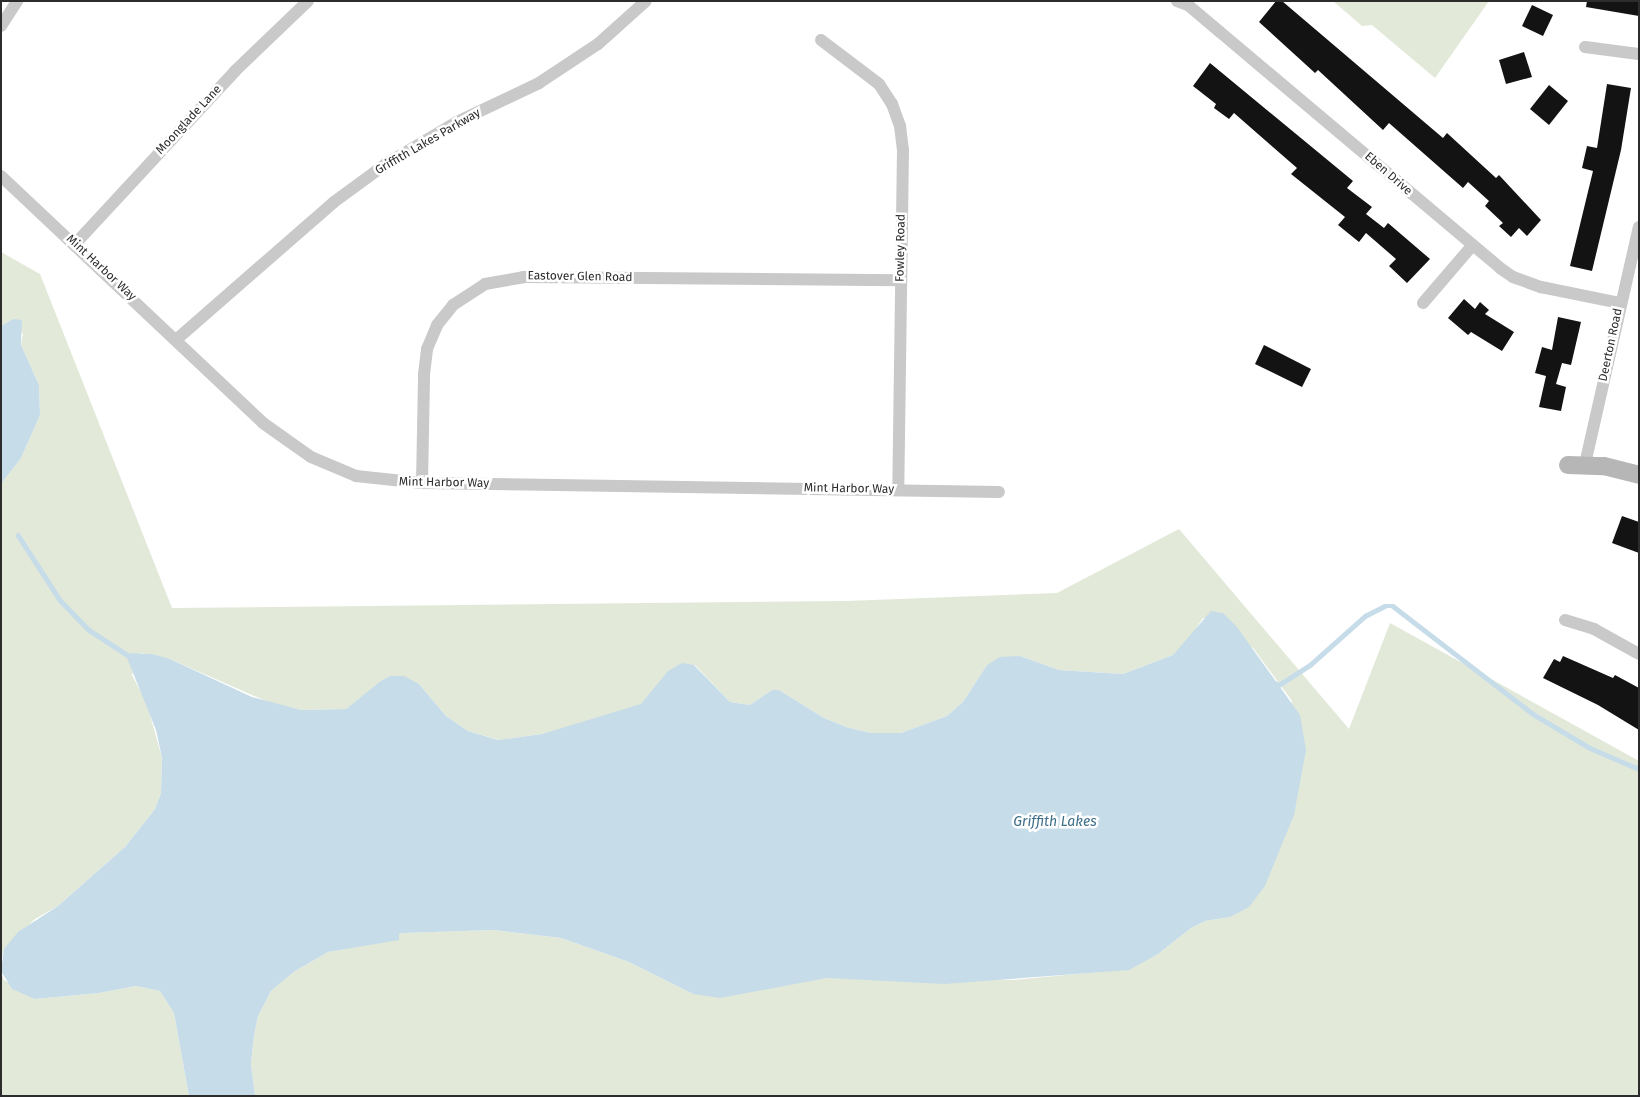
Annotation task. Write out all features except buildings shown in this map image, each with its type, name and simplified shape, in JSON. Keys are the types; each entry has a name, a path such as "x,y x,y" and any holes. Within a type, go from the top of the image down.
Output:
{"street":[{"path":"1,26 17,1"},
{"name":"Moonglade Lane","path":"75,244 241,65 308,1"},
{"name":"Griffith Lakes Parkway","path":"177,339 334,202 386,164 457,122 538,83 598,44 646,1"},
{"name":"Eben Drive","path":"1178,1 1188,5 1471,247 1513,277 1526,282 1620,303"},
{"name":"Fowley Road","path":"821,40 871,76 886,94 897,115 902,144 898,490"},
{"path":"1585,47 1639,54"},
{"name":"Mint Harbor Way","path":"1,176 177,339 263,423 311,457 356,476 422,483 999,492"},
{"name":"Deerton Road","path":"1576,464 1639,227"},
{"path":"1423,303 1471,247"},
{"name":"Eastover Glen Road","path":"422,483 424,374 427,349 437,325 453,305 485,284 523,277 901,280"},
{"path":"1576,464 1639,475"},
{"path":"1564,620 1594,629 1639,654"}],"green space":[{"path":"1333,1 1489,1 1435,78 1372,25 1362,26"},
{"path":"1,252 40,274 172,608 846,601 1057,593 1179,529 1349,729 1390,623 1639,761 1639,1096 255,1096 251,1064 254,1035 258,1016 271,991 295,971 328,952 399,939 399,934 403,933 494,930 561,938 629,962 693,994 827,978 1013,980 1129,969 1158,954 1191,928 1205,921 1230,917 1292,701 1253,648 1203,618 1185,645 1173,655 1123,674 1059,670 1020,656 987,665 963,702 947,716 901,733 871,733 846,727 824,718 779,690 772,690 750,705 730,702 695,665 642,704 626,711 542,734 499,740 468,731 446,716 419,684 390,676 346,709 301,710 275,705 170,659 141,653 132,675 147,704 162,758 161,793 155,809 125,847 58,906 35,919 4,949 1,963 1,484 21,458 40,415 39,385 21,345 23,334 13,319 1,326"},
{"path":"1,971 4,980 35,999 99,993 136,986 160,991 174,1013 189,1096 1,1096"}],"water":[{"path":"13,319 22,320 21,345 39,385 40,415 21,458 1,484 1,326"},
{"name":"Griffith Lakes","path":"1211,611 1223,613 1237,627 1300,715 1306,750 1294,815 1265,886 1249,907 1230,917 1205,921 1191,928 1158,954 1129,970 944,984 827,978 720,998 693,994 629,962 561,938 494,930 403,933 399,934 399,940 328,952 295,971 271,991 258,1016 254,1035 251,1064 255,1096 189,1096 174,1013 160,991 136,986 99,993 35,999 12,989 1,971 4,949 18,932 58,906 125,847 155,809 161,793 162,758 156,730 125,653 152,654 170,659 252,697 301,710 346,709 381,681 390,676 404,676 419,684 446,716 468,731 498,740 542,734 641,704 668,671 682,663 694,665 730,702 750,705 772,690 779,690 824,718 846,727 871,733 901,733 947,716 963,702 987,665 1000,657 1020,656 1059,670 1123,674 1173,655"}],"waterway":[{"path":"18,535 60,600 89,630 129,656"},
{"path":"1275,683 1279,685 1310,665 1365,616 1385,606 1393,606 1533,714 1590,748 1639,769"}]}
